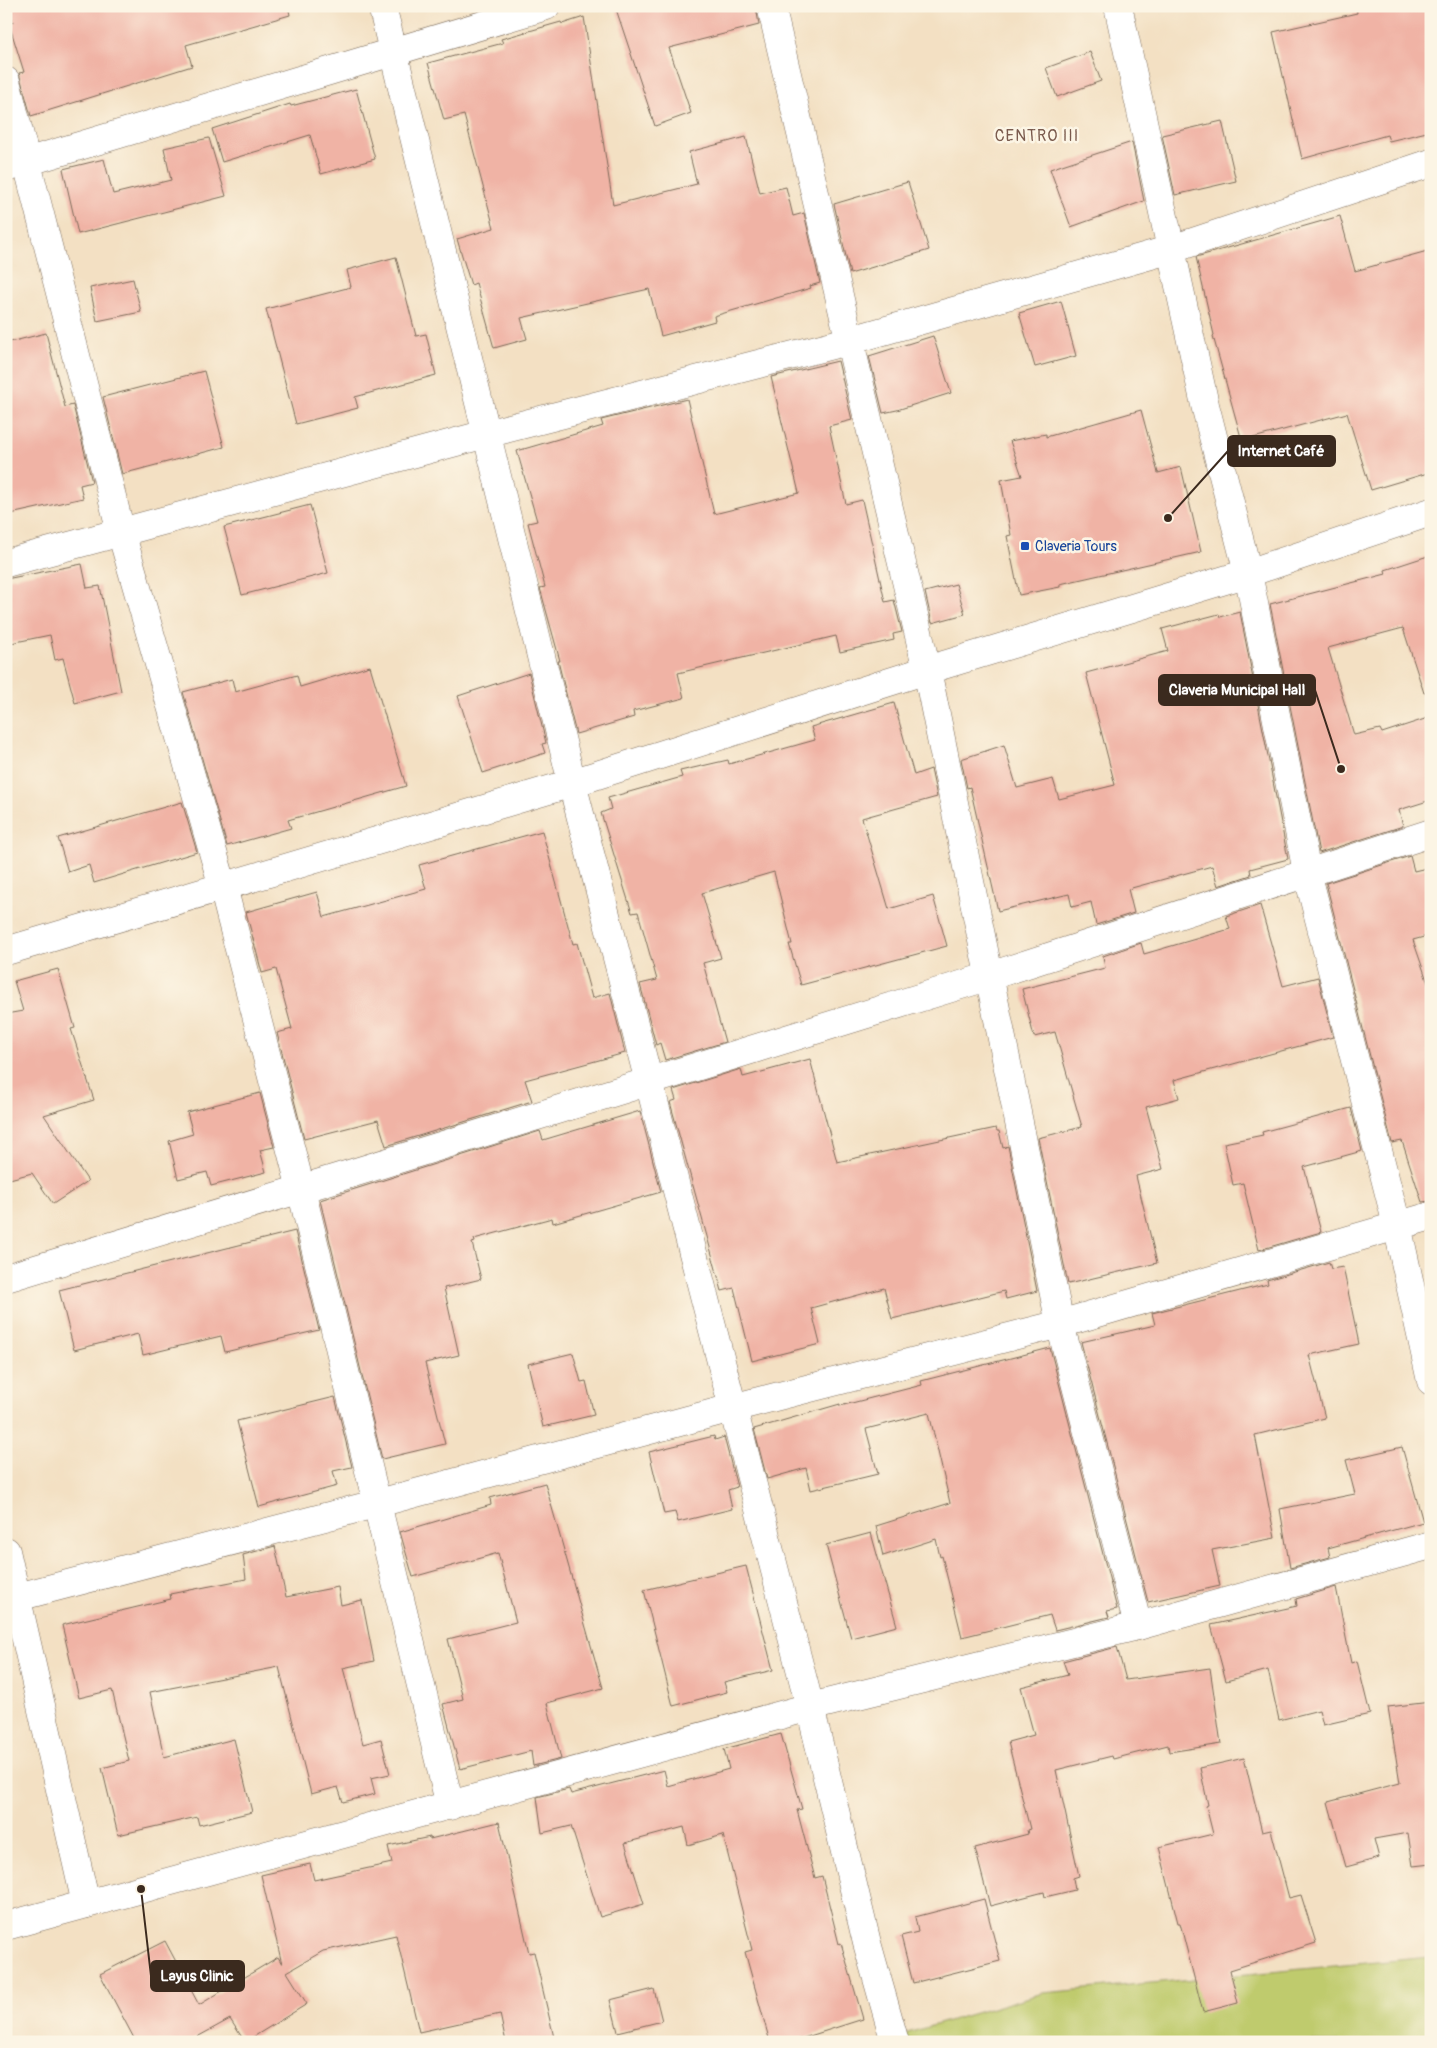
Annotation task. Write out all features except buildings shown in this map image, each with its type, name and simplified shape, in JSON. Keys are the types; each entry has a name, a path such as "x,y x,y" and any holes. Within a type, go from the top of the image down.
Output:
{"street":[{"path":"382,6 572,783 810,1707 865,1933 895,2042"},
{"path":"17,164 546,6"},
{"path":"771,6 848,341 927,670 1060,1324 1138,1626"},
{"path":"1118,6 1205,405 1248,573 1307,872 1397,1225 1431,1381"},
{"path":"6,81 17,164 223,887 300,1190 450,1806"},
{"path":"6,563 486,434 848,341 1172,249 1431,163"},
{"path":"6,951 572,783 927,670 1248,573 1431,512"},
{"path":"6,1278 300,1190 990,976 1431,833"},
{"path":"12,1598 376,1504 732,1408 1060,1324 1431,1216"},
{"path":"6,1926 810,1707 1138,1626 1431,1545"},
{"path":"6,1551 12,1598 86,1904"}],"green space":[{"path":"1431,1957 1431,2042 877,2042 1043,1993"}],"place":[{"name":"Internet Café","path":"1168,518"},
{"name":"Claveria Tours","path":"1025,546"},
{"name":"Claveria Municipal Hall","path":"1341,769"},
{"name":"Layus Clinic","path":"141,1889"}],"district":[{"name":"CENTRO III","path":"1037,136"}]}
